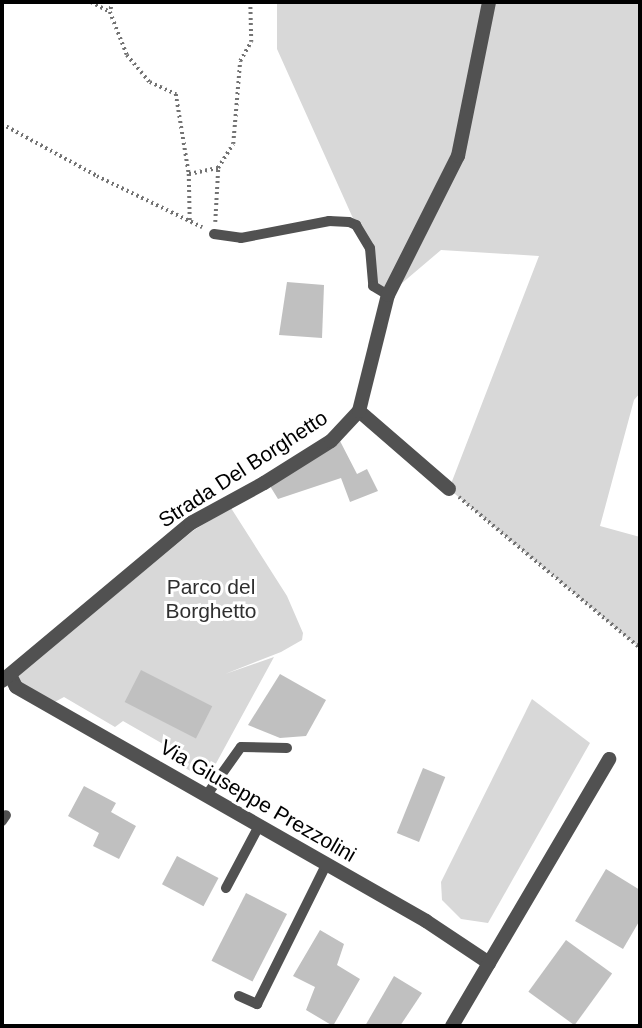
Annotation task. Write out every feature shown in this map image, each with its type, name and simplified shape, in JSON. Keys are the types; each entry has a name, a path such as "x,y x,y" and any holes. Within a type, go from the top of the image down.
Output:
{"street":[{"name":"Strada Del Borghetto","path":"6,678 191,523 264,483 331,441 359,411 388,295 458,156 489,2"},
{"path":"359,411 449,489"},
{"name":"Via Giuseppe Prezzolini","path":"6,678 16,687 426,921 489,962"},
{"path":"452,1026 609,759"}],"lane":[{"path":"214,234 241,238 329,221 349,222 356,225 370,248 373,286 388,295"},
{"path":"206,796 241,747 287,748"},
{"path":"226,888 258,826"},
{"path":"239,996 257,1004 326,864"}],"path":[{"path":"91,2 110,12"},
{"path":"113,2 110,12 127,55 150,82 176,94 189,174 190,221"},
{"path":"2,124 97,176 214,234 218,168 233,144 240,61 251,42 250,2"},
{"path":"189,174 218,168"},
{"path":"449,489 640,648"}],"green space":[{"path":"277,2 640,2 640,393 634,400 600,526 640,537 640,648 449,489 539,256 441,250 388,295 373,286 370,248 356,225 277,49"},
{"name":"Parco del Borghetto","path":"231,508 287,596 303,633 302,640 281,652 225,674 274,657 207,780 174,762 177,752 123,721 115,727 64,697 51,704 27,690 16,676 194,530"},
{"path":"532,699 590,743 488,923 461,919 442,900 441,882"}],"building":[{"path":"287,282 324,285 322,338 279,335"},
{"path":"340,441 357,474 367,469 378,491 350,502 341,478 278,499 270,486"},
{"path":"141,670 212,706 196,738 125,702"},
{"path":"280,674 326,700 306,736 280,738 248,725"},
{"path":"423,768 445,777 419,842 397,833"},
{"path":"84,786 116,803 111,812 136,826 119,859 93,846 99,833 68,816"},
{"path":"177,856 218,878 203,906 162,884"},
{"path":"606,869 640,890 640,920 623,949 575,921"},
{"path":"246,893 287,914 252,982 211,961"},
{"path":"320,930 344,944 337,965 360,979 333,1026 306,1010 315,987 293,976"},
{"path":"566,940 612,974 574,1025 528,992"},
{"path":"394,976 422,993 400,1026 365,1026"}]}
